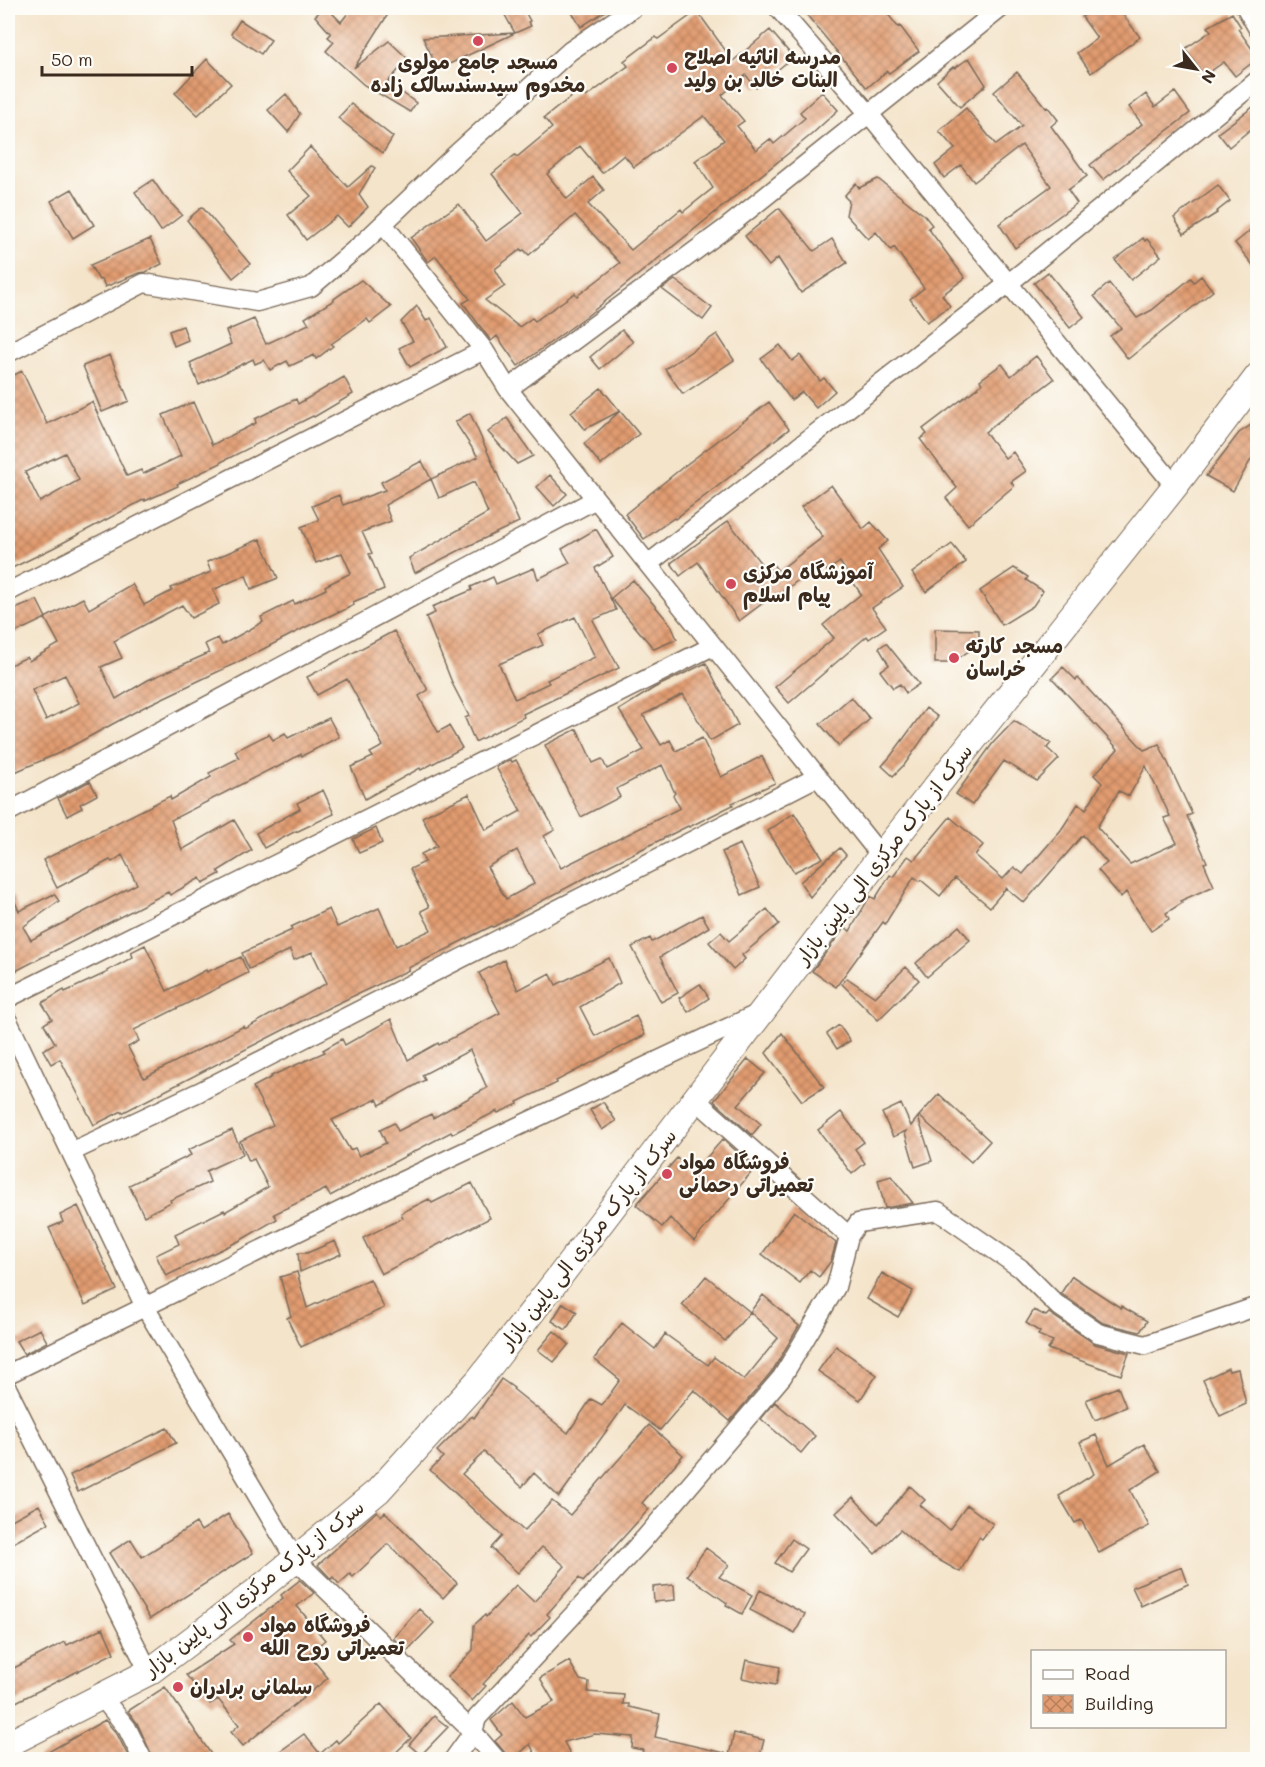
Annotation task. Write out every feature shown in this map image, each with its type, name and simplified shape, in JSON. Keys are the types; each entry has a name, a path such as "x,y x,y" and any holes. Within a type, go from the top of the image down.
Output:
{"main road":[{"name":"سرک از پارک مرکزی الی پایین بازار","path":"8,1744 149,1672 254,1593 378,1491 478,1381 881,856 1175,486 1257,376"}],"street":[{"path":"8,353 144,283 257,302 311,287 383,224 453,156 570,51 633,8"},
{"path":"778,8 870,114 1175,486"},
{"path":"508,389 726,228 1001,8"},
{"path":"1246,8 1257,29"},
{"path":"648,564 1009,283 1257,80"},
{"path":"383,224 484,350 508,389 881,856"},
{"path":"8,592 484,350"},
{"path":"8,812 596,499"},
{"path":"8,998 713,646"},
{"path":"70,1152 199,1092 817,777"},
{"path":"8,1374 387,1188 762,1012"},
{"path":"8,1021 145,1307 296,1558 473,1732 497,1760"},
{"path":"695,1099 849,1236"},
{"path":"453,1760 473,1732 477,1718 644,1539 782,1377 836,1287 849,1236 858,1223 938,1211 1020,1268 1056,1304 1098,1333 1145,1345 1257,1306"},
{"path":"8,1390 149,1672"},
{"path":"101,1696 127,1728 143,1760"}],"building":[{"path":"327,8 341,22 352,8 392,8 354,68 389,41 408,59 388,82 416,103 410,112 364,85 326,51 334,42 328,37 331,34 315,16"},
{"path":"501,8 523,8 531,26 515,33"},
{"path":"569,8 610,8 581,27"},
{"path":"801,8 883,8 919,51 889,73 887,71 867,88"},
{"path":"1093,8 1118,8 1140,37 1091,73 1077,53 1097,38 1082,17"},
{"path":"697,11 733,61 770,30 793,57 756,88 746,75 722,95 744,121 737,126 756,150 770,139 774,144 805,118 800,112 822,92 838,110 811,135 587,316 518,366 497,336 491,341 485,333 463,303 470,299 436,256 428,262 411,238 459,204 486,241 523,213 492,174 552,128 544,118 580,90 586,97 628,66 624,61 656,37 658,39","holes":["704,116 724,140 695,161 713,188 683,212 681,209 631,250 588,204 604,190 593,177 567,199 547,174 580,146 602,173 624,155 634,167","575,215 620,263 577,296 575,293 535,321 532,318 519,327 485,300 505,286 495,269 521,249 529,255"]},
{"path":"1232,13 1241,27 1238,29 1257,59 1235,76 1224,62 1208,73 1202,73 1185,49 1211,31 1208,27"},
{"path":"240,20 271,40 261,54 231,34"},
{"path":"515,33 443,67 437,67 423,38"},
{"path":"969,58 986,85 960,107 937,81 953,67 955,68"},
{"path":"207,59 231,84 198,115 175,93"},
{"path":"1017,72 1058,120 1051,126 1087,176 1068,190 1077,203 1015,248 999,224 1051,186 1022,145 974,182 961,165 944,178 935,165 955,149 939,131 966,108 996,145 1022,126 994,92"},
{"path":"1175,92 1190,113 1103,180 1090,165 1142,124 1129,107 1146,94 1155,107"},
{"path":"286,94 300,114 288,132 268,110"},
{"path":"351,104 393,137 383,153 338,118"},
{"path":"1257,104 1257,124 1229,147 1218,133"},
{"path":"310,147 348,187 372,166 375,168 359,194 368,207 348,227 337,216 306,240 288,215 311,196 287,171"},
{"path":"878,179 924,215 932,225 928,228 965,278 942,295 950,306 927,322 910,299 924,288 894,247 891,250 876,232 868,239 846,215 849,201 844,196 856,183 859,188"},
{"path":"153,180 182,215 161,231 135,192"},
{"path":"1218,185 1230,201 1217,213 1184,234 1174,218"},
{"path":"72,189 94,225 73,238 51,201"},
{"path":"202,207 250,264 233,278 187,220"},
{"path":"779,208 814,251 832,239 847,263 801,293 778,258 769,266 745,236"},
{"path":"1257,225 1257,270 1235,243"},
{"path":"1143,238 1145,241 1147,239 1161,256 1131,280 1115,260"},
{"path":"150,239 162,264 105,287 102,279 99,280 90,265"},
{"path":"1048,272 1084,317 1070,328 1034,283"},
{"path":"1201,276 1213,291 1128,359 1110,336 1121,328 1094,296 1109,283 1137,318 1152,310 1191,278 1194,282"},
{"path":"361,280 391,307 370,323 367,319 331,344 333,346 316,359 314,355 290,366 287,361 270,370 264,360 255,364 253,359 199,385 190,363 231,344 226,331 254,319 266,344 309,324 305,318"},
{"path":"675,280 712,308 703,320 662,289"},
{"path":"417,306 426,321 431,318 447,347 410,367 399,348 413,341 401,322"},
{"path":"183,326 188,340 174,346 169,331"},
{"path":"622,330 633,342 600,369 590,357"},
{"path":"717,334 734,360 683,394 665,369"},
{"path":"780,345 792,361 800,355 820,381 824,378 835,391 816,408 802,392 791,400 761,359"},
{"path":"110,355 129,401 102,412 83,366"},
{"path":"1036,356 1054,379 985,432 1005,458 1013,452 1026,471 1011,482 1014,486 968,525 946,498 957,488 920,439 927,434 923,429 982,384 980,380 1002,364 1011,376"},
{"path":"22,371 47,424 92,402 127,476 141,470 143,474 181,456 163,415 193,402 212,445 256,423 255,419 296,399 298,404 344,377 353,394 314,417 177,484 178,486 145,501 145,499 8,570 8,378","holes":["65,453 79,480 40,502 25,472"]},
{"path":"601,388 620,411 585,429 571,412"},
{"path":"769,402 789,429 675,519 644,539 625,514"},
{"path":"620,411 639,434 601,465 584,444"},
{"path":"470,413 519,522 415,573 409,558 488,513 474,482 439,498 431,479 478,457 455,422"},
{"path":"507,418 533,456 517,464 488,432"},
{"path":"1257,421 1257,449 1233,491 1206,476 1239,433"},
{"path":"422,461 431,479 385,505 391,521 362,532 384,589 353,602 354,605 146,706 59,753 8,775 8,666 27,657 29,661 59,644 45,618 83,598 89,609 132,584 144,605 172,591 171,588 211,572 207,562 260,539 278,578 251,589 246,575 213,590 219,604 191,618 182,605 114,641 122,658 101,667 116,699 148,680 209,653 205,644 218,638 222,645 263,622 261,617 293,601 295,604 326,589 325,586 351,573 342,553 316,563 301,527 319,520 312,506 339,495 343,505 385,490 381,482","holes":["65,675 79,703 46,720 32,690"]},
{"path":"550,475 567,494 554,506 537,487"},
{"path":"831,485 863,529 871,522 888,541 878,549 903,587 872,608 886,627 869,639 867,636 789,703 775,687 834,638 823,625 861,594 840,562 827,571 821,563 739,621 698,562 680,576 671,563 728,521 765,569 772,563 778,571 823,537 801,507"},
{"path":"596,529 613,557 595,568 616,610 593,620 619,668 523,714 524,717 475,742 465,718 469,716 453,685 426,617 435,613 432,607 472,590 471,587 493,577 496,584 534,568 538,579 570,563 562,549","holes":["575,617 595,657 547,680 549,683 515,699 499,664 543,645 538,634"]},
{"path":"952,544 966,562 926,592 912,573"},
{"path":"1014,568 1028,577 1026,580 1043,591 1033,606 1002,625 980,591"},
{"path":"633,580 671,625 677,639 654,649 611,598"},
{"path":"37,600 46,618 8,636 8,612"},
{"path":"935,629 979,630 979,644 957,659 954,657 947,663 935,663"},
{"path":"394,631 428,690 419,696 438,732 449,726 462,748 421,770 420,768 365,799 351,767 373,757 370,753 383,746 347,679 317,695 307,677"},
{"path":"886,643 919,684 906,693 900,684 893,688 880,671 889,665 879,648"},
{"path":"706,663 738,725 710,741 683,694 643,715 661,745 670,740 676,751 702,738 721,777 762,756 775,783 408,968 409,970 293,1025 122,1113 122,1111 94,1125 60,1059 51,1064 43,1050 55,1043 44,1024 52,1019 42,1003 64,990 65,992 108,972 133,957 131,952 145,945 167,991 206,970 207,972 241,957 248,973 134,1030 139,1041 128,1047 144,1078 244,1026 245,1029 327,983 312,952 294,960 290,950 249,969 242,953 292,930 291,927 329,909 337,927 379,908 396,946 431,930 421,911 429,907 410,869 425,862 421,854 437,846 422,817 469,794 486,830 521,811 496,767 510,760 512,762 516,760 555,830 544,836 561,868 680,808 662,765 616,789 620,797 581,817 545,745 577,729 593,763 602,759 607,769 644,750 619,710 654,688","holes":["517,850 534,884 506,899 487,867"]},
{"path":"1063,667 1076,680 1078,678 1144,750 1159,744 1192,814 1187,816 1207,862 1204,863 1214,886 1180,901 1182,903 1166,913 1169,919 1151,931 1126,892 1121,897 1098,870 1107,863 1083,835 1024,903 1006,888 990,907 955,878 940,896 914,877 885,924 883,922 836,987 812,971 845,927 850,931 870,896 875,899 890,875 893,877 908,856 914,860 950,817 983,845 975,855 1003,879 1014,867 1023,874 1061,830 1078,804 1086,809 1102,783 1094,775 1118,749 1052,678","holes":["1146,766 1170,816 1164,818 1177,843 1130,864 1097,827 1119,791 1129,796"]},
{"path":"851,697 870,719 839,746 820,724"},
{"path":"926,708 938,717 905,764 893,776 882,766"},
{"path":"329,718 339,737 171,820 182,850 234,820 252,850 218,871 220,874 203,883 200,878 170,895 168,892 8,975 8,886 19,911 54,894 59,901 23,927 31,940 137,884 122,855 57,888 43,860 170,796 171,800 211,777 209,773 239,758 235,751 269,734 273,740 285,733 288,738"},
{"path":"1014,721 1051,743 1047,748 1059,759 1037,781 1004,761 972,805 956,794 993,743"},
{"path":"90,781 97,795 80,804 82,808 67,816 58,798"},
{"path":"323,790 334,814 264,848 256,833 300,809 297,803"},
{"path":"794,813 823,858 794,872 768,831"},
{"path":"376,828 382,843 359,853 353,839"},
{"path":"740,844 760,887 742,895 722,852"},
{"path":"840,848 846,855 810,897 800,882"},
{"path":"767,909 779,924 742,955 745,959 733,970 709,942 721,932 729,941"},
{"path":"702,915 709,927 660,957 678,993 661,1002 632,947 650,938 652,942"},
{"path":"959,926 970,940 927,977 916,963"},
{"path":"609,958 620,983 580,1007 595,1036 636,1016 645,1035 517,1102 518,1104 498,1113 497,1111 452,1134 451,1132 330,1196 326,1189 274,1214 277,1219 241,1240 166,1276 156,1255 179,1244 175,1234 224,1210 225,1212 268,1187 254,1159 249,1161 240,1141 273,1125 253,1087 271,1076 325,1052 323,1050 342,1039 345,1045 391,1019 408,1060 438,1043 439,1045 500,1013 479,973 504,960 518,990 550,973 556,985","holes":["470,1050 487,1088 433,1118 431,1114 398,1131 394,1123 380,1130 386,1143 359,1156 355,1148 350,1150 332,1120 377,1099 380,1105 425,1080 422,1075"]},
{"path":"906,967 919,980 878,1020 842,984 847,978 875,997"},
{"path":"700,984 709,998 688,1012 679,998"},
{"path":"839,1025 850,1041 837,1049 827,1034"},
{"path":"782,1033 824,1087 802,1101 766,1053"},
{"path":"748,1059 765,1073 738,1105 761,1124 752,1135 714,1101"},
{"path":"939,1094 990,1141 971,1162 919,1116"},
{"path":"603,1102 616,1121 602,1130 590,1110"},
{"path":"901,1104 911,1126 918,1117 932,1161 915,1167 906,1131 893,1137 882,1113"},
{"path":"841,1112 864,1142 855,1149 865,1163 852,1174 818,1130"},
{"path":"232,1130 243,1154 206,1171 210,1182 170,1200 171,1202 144,1216 129,1185 191,1155 188,1150"},
{"path":"723,1139 755,1168 694,1241 670,1218 662,1227 636,1205 677,1158 693,1173"},
{"path":"891,1176 913,1203 885,1208 878,1180"},
{"path":"472,1183 490,1218 381,1274 363,1238 403,1218 401,1213 429,1199 432,1203"},
{"path":"78,1206 117,1290 85,1305 49,1228 63,1222 60,1215"},
{"path":"794,1211 836,1243 831,1261 819,1277 810,1270 800,1283 762,1254"},
{"path":"335,1241 341,1254 300,1272 298,1253 307,1253"},
{"path":"297,1272 307,1308 370,1279 384,1308 301,1347 287,1318 291,1316 280,1277"},
{"path":"882,1273 913,1291 898,1317 867,1299"},
{"path":"706,1276 750,1312 725,1341 682,1305"},
{"path":"1072,1276 1121,1308 1121,1306 1147,1321 1140,1332 1103,1323 1063,1295 1061,1293"},
{"path":"763,1295 799,1326 773,1370 730,1421 694,1390 660,1430 625,1405 559,1497 534,1473 522,1487 484,1452 462,1474 524,1531 552,1501 570,1515 649,1425 683,1455 642,1503 649,1509 583,1582 579,1578 547,1614 550,1617 531,1637 529,1635 483,1684 486,1686 472,1701 447,1677 473,1650 474,1625 485,1615 486,1617 516,1585 534,1602 565,1566 542,1547 518,1573 491,1548 502,1536 430,1470 443,1457 437,1451 472,1416 474,1418 501,1379 568,1433 591,1399 602,1405 620,1380 594,1359 622,1323 655,1349 665,1334 708,1365 714,1357 744,1380 778,1338 750,1312"},
{"path":"563,1303 577,1312 566,1330 552,1321"},
{"path":"1034,1310 1046,1316 1049,1313 1095,1344 1129,1353 1121,1375 1048,1349 1053,1341 1038,1335 1040,1332 1026,1323"},
{"path":"40,1329 47,1342 24,1354 16,1341"},
{"path":"554,1331 569,1344 554,1362 538,1350"},
{"path":"836,1346 877,1375 860,1400 818,1371"},
{"path":"1228,1368 1229,1371 1238,1369 1246,1404 1220,1416 1203,1380"},
{"path":"1118,1387 1126,1407 1095,1420 1086,1400"},
{"path":"775,1402 815,1436 801,1453 761,1419"},
{"path":"167,1428 176,1443 78,1492 70,1475"},
{"path":"1096,1435 1109,1465 1144,1444 1160,1471 1130,1490 1149,1526 1099,1553 1081,1520 1075,1523 1059,1496 1094,1474 1080,1442"},
{"path":"910,1486 925,1500 920,1505 949,1530 967,1505 993,1524 982,1539 979,1537 960,1572 928,1554 900,1530 875,1554 836,1513 853,1497 878,1524"},
{"path":"39,1505 49,1523 8,1546 8,1522"},
{"path":"377,1511 381,1516 385,1512 457,1583 443,1598 388,1544 353,1577 350,1574 339,1584 318,1565"},
{"path":"228,1514 253,1553 150,1619 109,1553 131,1539 142,1557 196,1523 201,1531"},
{"path":"792,1539 806,1549 789,1572 775,1563"},
{"path":"706,1548 729,1565 719,1577 752,1595 742,1614 726,1605 727,1603 687,1575"},
{"path":"1182,1567 1188,1584 1141,1606 1132,1587"},
{"path":"300,1580 314,1593 297,1606 325,1640 308,1654 328,1678 243,1746 231,1732 239,1725 218,1699 210,1704 186,1675 234,1644 230,1640 283,1598 281,1595"},
{"path":"674,1585 675,1600 654,1602 653,1587"},
{"path":"760,1590 805,1614 795,1633 750,1610"},
{"path":"419,1609 434,1623 407,1651 393,1638"},
{"path":"103,1628 114,1653 8,1706 8,1671 65,1642 67,1645"},
{"path":"746,1660 780,1667 776,1685 742,1678"},
{"path":"569,1661 580,1680 589,1682 588,1692 624,1695 623,1704 660,1714 655,1737 725,1753 724,1760 667,1760 642,1754 643,1750 632,1748 633,1737 595,1734 564,1742 570,1754 557,1760 538,1760 530,1744 511,1760 495,1741 502,1735 491,1720 513,1701 525,1717 554,1702 540,1678"},
{"path":"165,1687 215,1760 154,1760 137,1723 128,1711"},
{"path":"381,1704 411,1738 388,1760 268,1760 304,1734 320,1754 336,1740 338,1743"},
{"path":"434,1716 448,1727 421,1755 409,1745"},
{"path":"105,1720 117,1734 130,1760 34,1760"},
{"path":"734,1733 764,1740 759,1760 728,1760"}],"place":[{"name":"مسجد جامع مولوی مخدوم سیدسندسالک زاده","path":"478,41"},
{"name":"مدرسه اناثیه اصلاح البنات خالد بن ولید","path":"672,68"},
{"name":"آموزشگاه مرکزی پیام اسلام","path":"731,584"},
{"name":"مسجد کارته خراسان","path":"954,658"},
{"name":"فروشگاه مواد تعمیراتی رحمانی","path":"667,1174"},
{"name":"فروشگاه مواد تعمیراتی روح الله","path":"248,1637"},
{"name":"سلمانی برادران","path":"178,1687"}]}
